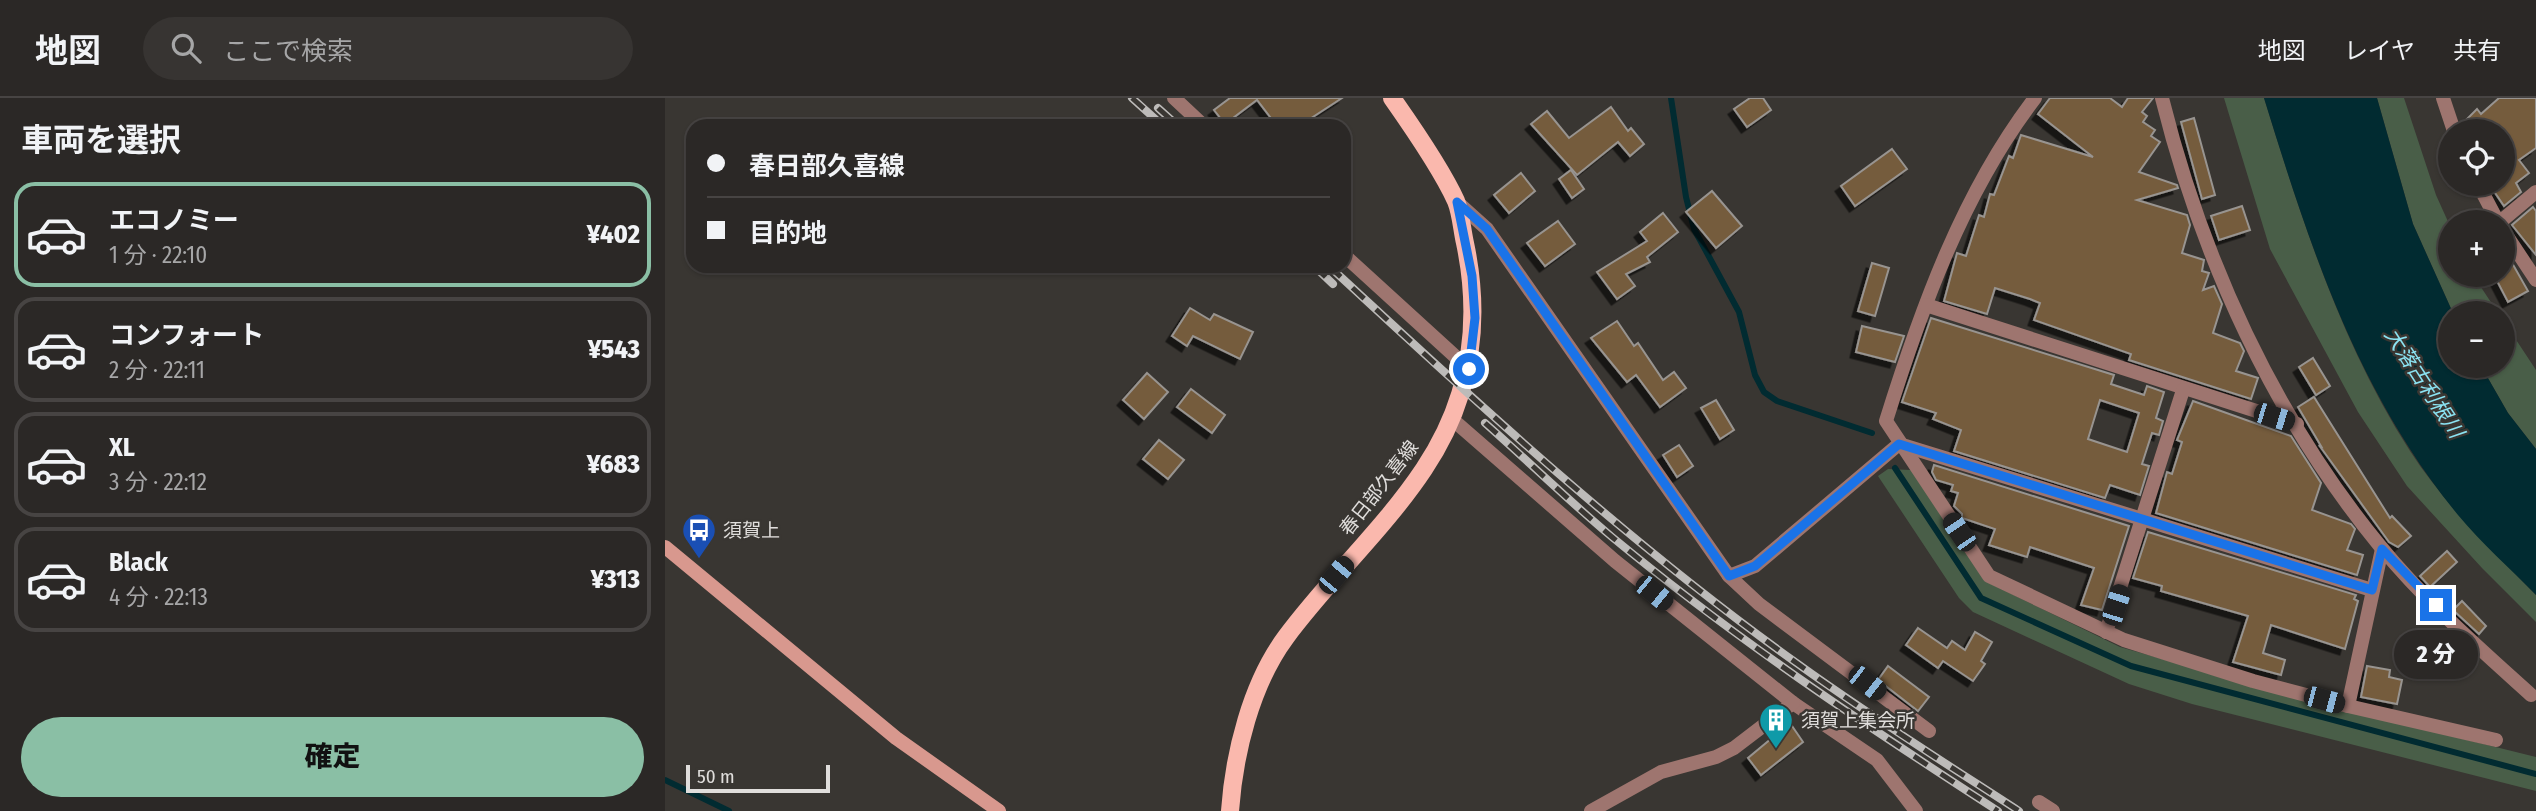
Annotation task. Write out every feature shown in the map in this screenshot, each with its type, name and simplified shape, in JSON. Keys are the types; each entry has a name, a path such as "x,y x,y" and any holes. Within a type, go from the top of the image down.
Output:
{"main road":[{"name":"春日部久喜線","path":"1230,811 1243,734 1262,683 1284,639 1423,470 1452,419 1469,369 1475,318 1472,276 1457,202 1392,98"}],"street":[{"path":"1174,98 1196,119"},
{"path":"2035,98 2016,123 1964,217 1926,305 1886,421 1989,576 2106,632 2253,681 2496,740"},
{"path":"2162,98 2181,175 2216,265 2245,334 2297,424 2356,516 2382,549 2454,624 2531,695"},
{"path":"2443,98 2450,119"},
{"path":"2514,210 2536,192"},
{"path":"1457,202 1487,229 1729,576 1759,604 1929,731"},
{"path":"2515,248 2536,280"},
{"path":"1351,261 1469,369"},
{"path":"1926,305 2183,390 2297,424"},
{"path":"2106,632 2183,390"},
{"path":"1452,419 1615,561 1793,703 1877,760 1916,811"},
{"path":"1729,576 1755,566 1899,444"},
{"path":"1899,444 2372,590"},
{"path":"665,547 896,738 999,811"},
{"path":"2348,706 2382,549"},
{"path":"1591,811 1661,772 1716,757 1734,748 1793,703"},
{"path":"2039,802 2053,811"}],"green space":[{"path":"2224,98 2264,98 2325,279 2343,324 2385,410 2438,490 2536,595 2536,622 2407,486 2358,412 2270,249"},
{"path":"2377,98 2404,98 2443,210 2438,210 2438,280 2413,224"},
{"path":"2441,287 2481,287 2490,301 2448,301"},
{"path":"2515,338 2536,370 2536,449 2508,413 2488,378 2515,378"},
{"path":"1888,469 1911,470 1985,581 2120,647 2306,700 2536,757 2536,791 2192,704 2129,684 1973,612 1959,598 1878,476"}],"water":[{"name":"大落古利根川","path":"2264,98 2377,98 2413,224 2438,280 2438,287 2441,287 2448,301 2438,301 2438,378 2488,378 2508,413 2536,449 2536,595 2458,515 2423,468 2392,419 2340,316 2300,209"}],"building":[{"path":"1230,98 1342,98 1310,119 1272,119 1257,100 1232,119 1221,119 1214,110"},
{"path":"1750,98 1763,98 1771,110 1747,127 1734,109"},
{"path":"2050,98 2110,98 2122,107 2128,98 2153,98 2142,112 2147,116 2143,122 2155,130 2151,136 2160,142 2139,172 2177,185 2178,188 2137,200 2187,215 2190,225 2182,253 2204,260 2202,271 2209,273 2203,290 2214,286 2222,304 2213,333 2240,343 2244,351 2236,371 2258,378 2251,399 2129,360 2131,354 2034,320 2040,303 2030,299 1995,288 1987,314 1944,301 1957,253 1966,256 1979,215 1984,217 1990,194 1994,195 2009,156 2013,158 2021,135 2093,157 2038,114"},
{"path":"2499,98 2536,98 2536,148 2519,160 2529,173 2516,183 2521,192 2504,206 2497,196 2515,196 2515,119 2467,119 2477,109 2481,114"},
{"path":"1611,107 1628,131 1631,128 1644,144 1630,156 1618,142 1577,175 1531,124 1547,111 1569,138"},
{"path":"2194,118 2215,195 2202,199 2181,122"},
{"path":"1892,149 1907,169 1855,206 1841,186"},
{"path":"1571,170 1584,189 1572,198 1559,179"},
{"path":"1521,173 1535,191 1509,213 1494,195"},
{"path":"1712,191 1742,226 1716,248 1686,212"},
{"path":"2242,206 2250,230 2219,240 2211,216"},
{"path":"2533,207 2536,211 2536,255 2515,229 2515,222"},
{"path":"1663,213 1678,232 1647,257 1650,262 1626,274 1635,286 1617,299 1597,272 1647,241 1640,232"},
{"path":"1558,221 1575,244 1545,266 1527,243"},
{"path":"1872,263 1889,268 1875,316 1858,311"},
{"path":"2515,268 2528,291 2507,301 2500,287 2515,287"},
{"path":"1190,308 1210,320 1214,314 1253,332 1240,359 1193,336 1187,346 1172,336"},
{"path":"1931,318 2114,375 2111,384 2144,395 2147,386 2164,392 2156,418 2163,421 2159,435 2152,433 2142,464 2149,466 2140,495 2110,485 2105,498 1954,451 1961,430 1933,419 1936,413 1902,402","holes":["2100,400 2139,413 2127,452 2088,439"]},
{"path":"1617,321 1634,346 1638,343 1663,380 1674,372 1686,388 1660,407 1636,375 1627,382 1591,338"},
{"path":"1862,326 1904,336 1895,362 1856,352"},
{"path":"2313,358 2330,386 2316,395 2299,367"},
{"path":"1147,373 1168,392 1144,419 1123,400"},
{"path":"1191,389 1225,415 1212,433 1177,407"},
{"path":"2314,397 2390,518 2392,516 2411,536 2398,547 2389,542 2319,445 2321,446 2298,407"},
{"path":"1716,400 1734,430 1720,439 1701,408"},
{"path":"2193,401 2291,436 2321,483 2312,510 2351,524 2355,529 2347,550 2363,555 2357,575 2156,513 2167,472 2172,474 2182,442 2177,440"},
{"path":"1159,440 1184,460 1168,479 1143,459"},
{"path":"1679,445 1693,466 1677,477 1663,455"},
{"path":"1934,465 2129,526 2102,610 2081,605 2094,568 2030,547 2027,557 1989,545 1995,529 1962,518 1962,514 1954,506 1958,493 1951,491 1953,485 1936,480 1932,472"},
{"path":"2148,532 2356,595 2354,599 2358,601 2345,649 2271,625 2263,653 2285,660 2281,675 2233,662 2248,616 2161,591 2162,586 2133,578"},
{"path":"2447,551 2457,562 2430,587 2420,576"},
{"path":"2462,601 2486,626 2479,634 2453,610"},
{"path":"1918,628 1947,648 1952,641 1965,650 1975,632 1992,642 1981,661 1985,664 1973,681 1943,661 1938,668 1906,645"},
{"path":"1888,666 1929,697 1918,711 1878,680"},
{"path":"2367,666 2390,670 2389,677 2402,680 2397,704 2361,697"},
{"name":"須賀上集会所","path":"1790,723 1803,742 1761,775 1748,758"}],"waterway":[{"path":"1671,98 1686,197 1694,229 1739,312 1755,375 1764,392 1777,401 1872,433"},
{"path":"1895,468 1981,598 2131,666 2536,774"},
{"path":"665,780 729,811"}],"railway":[{"path":"1132,98 1155,119"},
{"path":"1158,108 1170,119"},
{"path":"1321,273 1333,284"},
{"path":"1337,273 1499,422 1675,571 1825,683 2019,811"},
{"path":"1485,423 1612,537 1705,610 1850,713 1998,811"}],"place":[{"name":"須賀上","path":"699,560"},
{"name":"須賀上集会所","path":"1776,750"}],"route":[{"path":"1469,369 1475,318 1472,276 1457,202 1487,229 1729,576 1755,566 1899,444 2372,590 2382,549 2436,605"}]}
